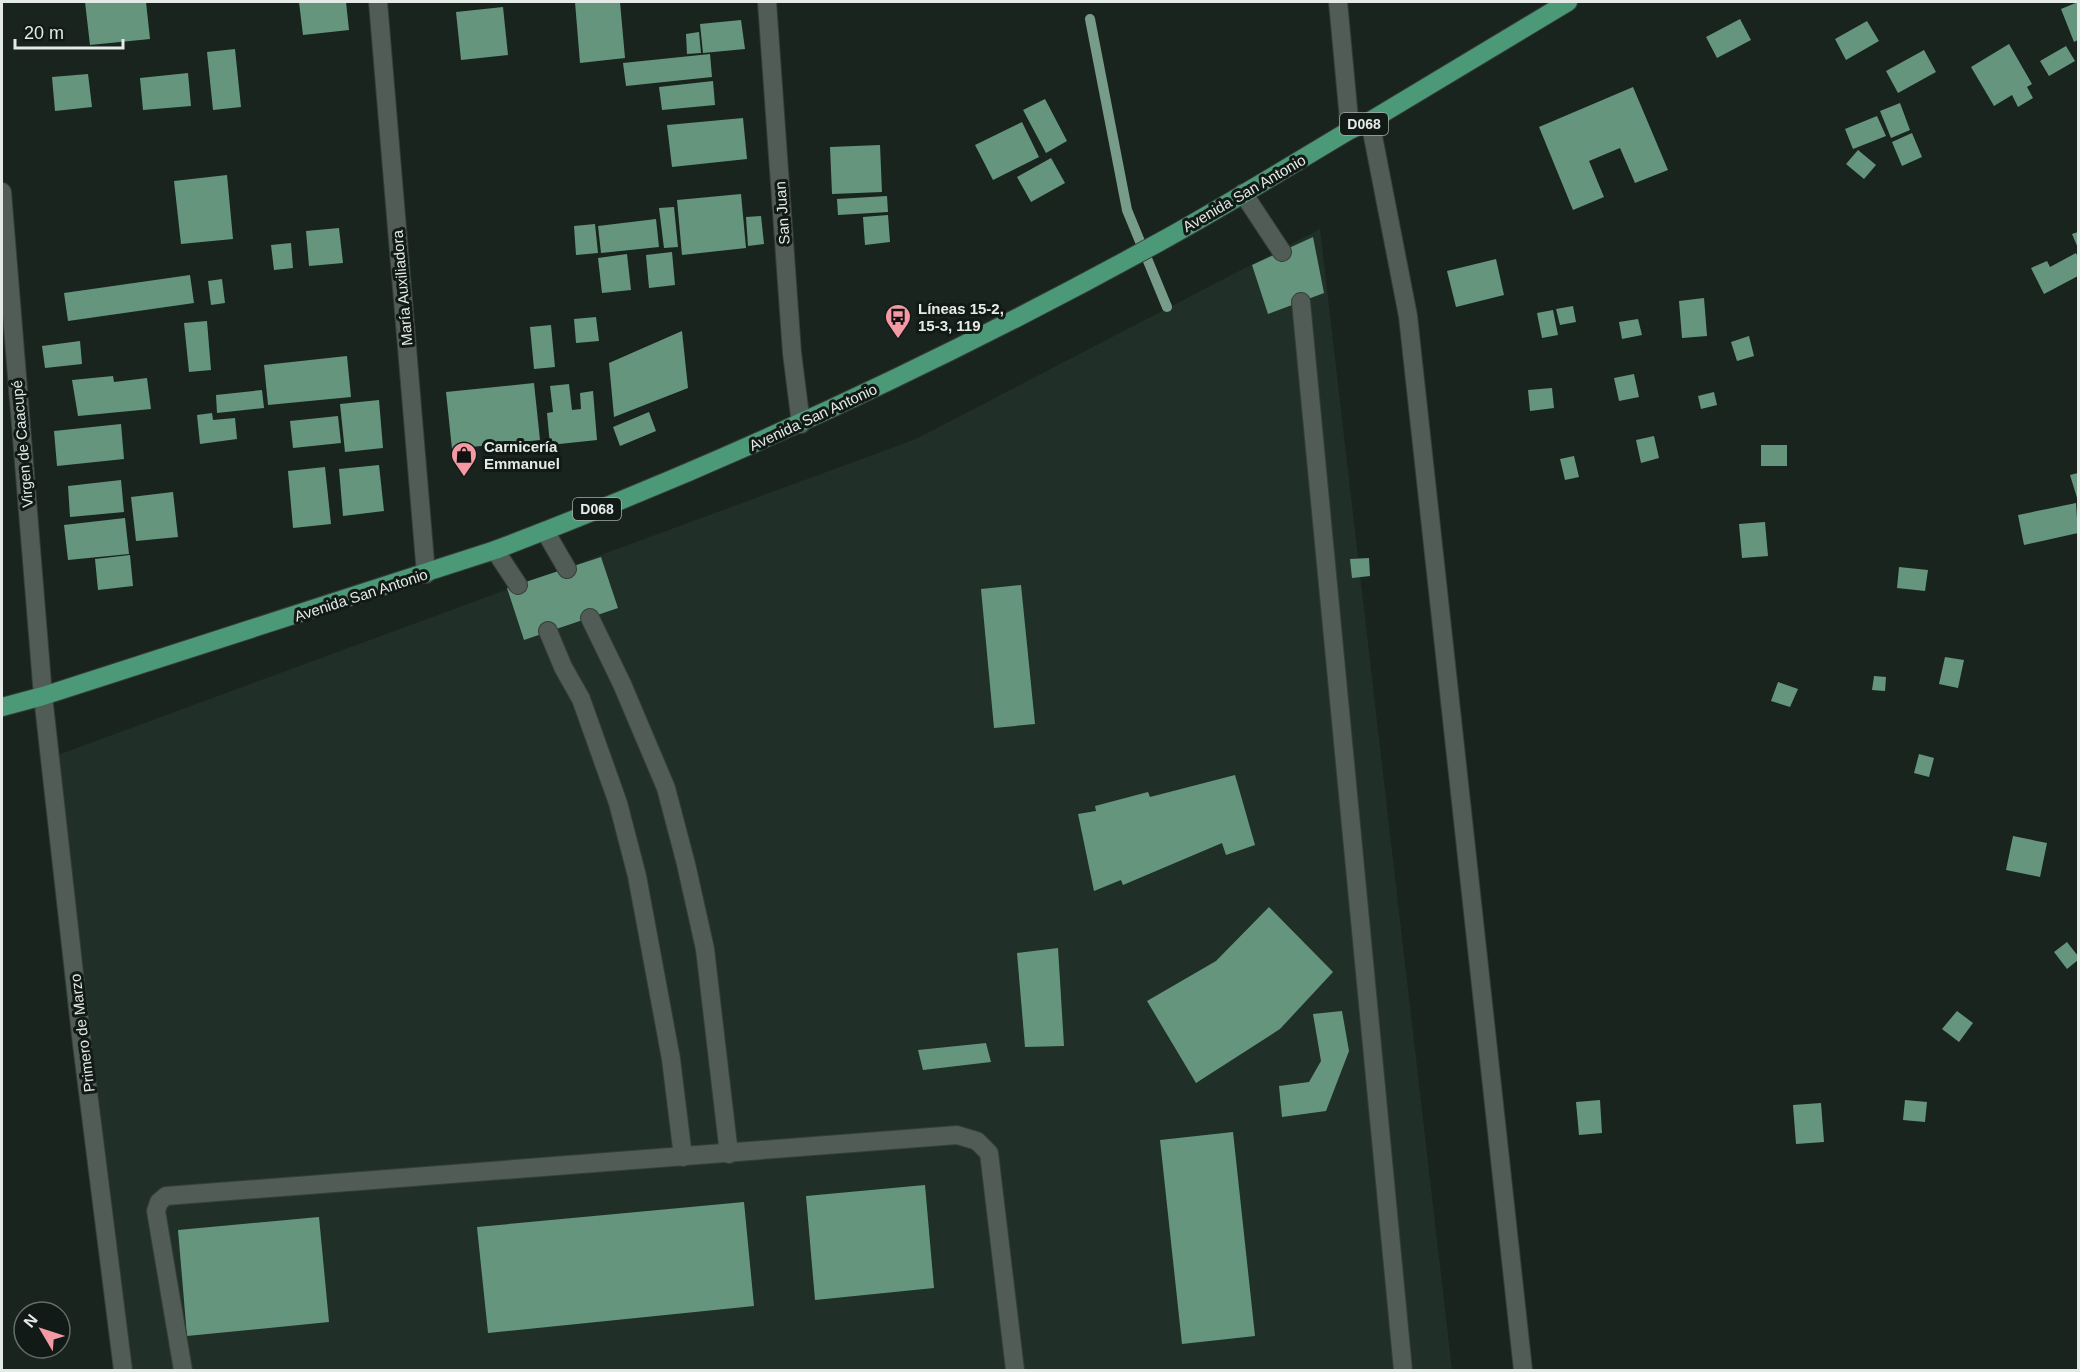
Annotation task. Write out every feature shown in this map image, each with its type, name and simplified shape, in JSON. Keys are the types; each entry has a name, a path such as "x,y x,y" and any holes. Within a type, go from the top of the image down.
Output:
{"main road":[{"name":"Avenida San Antonio","path":"2,707 44,696 495,550 801,424 911,371 1158,243 1350,130 1370,121 1568,2"}],"street":[{"name":"María Auxiliadora","path":"378,2 426,574"},
{"name":"San Juan","path":"767,2 792,353 801,424"},
{"path":"1338,2 1350,130"},
{"path":"1370,121 1408,316 1523,1371"},
{"name":"Virgen de Caacupé","path":"2,192 44,696"},
{"path":"1243,193 1282,252"},
{"path":"1301,302 1403,1371"},
{"path":"545,531 567,569"},
{"path":"495,550 518,585"},
{"path":"590,618 622,684 666,788 686,864 705,949 729,1154"},
{"path":"548,631 580,699 607,772 618,803 637,876 671,1059 683,1157"},
{"name":"Primero de Marzo","path":"44,696 84,1056 123,1371"},
{"path":"183,1371 156,1211 159,1202 166,1196 957,1135 977,1142 990,1153 1015,1371"}],"shaded area":[{"path":"1320,229 1452,1370 131,1370 58,755 916,439"}],"building":[{"path":"85,2 146,2 150,39 90,45"},
{"path":"299,2 346,2 349,30 303,35"},
{"path":"575,2 620,2 625,58 580,63"},
{"path":"2078,2 2078,40 2074,42 2061,9"},
{"path":"503,7 508,55 461,60 456,12"},
{"path":"1740,19 1751,40 1717,58 1706,37"},
{"path":"741,20 745,49 703,53 700,24"},
{"path":"1867,21 1879,41 1846,60 1835,39"},
{"path":"699,32 701,53 687,54 686,34"},
{"path":"2009,44 2032,84 2027,87 2033,98 2018,107 2012,95 1994,106 1971,67"},
{"path":"2066,46 2075,61 2049,76 2040,61"},
{"path":"235,49 241,107 213,110 207,52"},
{"path":"1924,50 1936,72 1898,93 1886,71"},
{"path":"710,54 712,77 626,86 623,63"},
{"path":"188,73 191,106 143,110 140,78"},
{"path":"88,74 92,107 55,111 52,77"},
{"path":"713,81 715,105 662,110 659,87"},
{"path":"1633,87 1668,170 1635,183 1620,148 1589,161 1604,197 1573,210 1539,127"},
{"path":"1045,99 1067,141 1046,153 1023,110"},
{"path":"1900,103 1910,130 1891,138 1880,111"},
{"path":"1877,116 1886,136 1853,149 1845,129"},
{"path":"743,118 747,159 672,167 667,125"},
{"path":"1022,122 1039,157 993,180 975,145"},
{"path":"1912,133 1922,157 1902,166 1892,142"},
{"path":"880,145 882,192 832,194 830,147"},
{"path":"1858,150 1876,165 1864,179 1846,164"},
{"path":"1051,158 1065,183 1031,202 1017,177"},
{"path":"227,175 233,239 181,244 174,181"},
{"path":"741,194 746,248 682,255 677,200"},
{"path":"887,196 888,212 838,215 837,199"},
{"path":"674,207 678,247 664,248 659,208"},
{"path":"888,215 890,242 865,245 863,217"},
{"path":"761,216 764,244 748,246 746,217"},
{"path":"656,219 659,247 601,253 598,226"},
{"path":"595,224 598,253 576,255 574,226"},
{"path":"339,228 343,263 309,266 306,231"},
{"path":"2078,232 2078,248 2072,234"},
{"path":"1313,237 1324,293 1268,314 1252,265"},
{"path":"291,243 293,268 274,270 271,245"},
{"path":"672,252 675,285 649,288 646,255"},
{"path":"2076,253 2078,276 2044,294 2031,268 2047,261 2050,267"},
{"path":"627,254 631,290 602,293 598,258"},
{"path":"1496,259 1504,295 1456,307 1447,271"},
{"path":"190,275 194,303 68,321 64,293"},
{"path":"222,279 225,303 211,305 208,281"},
{"path":"1704,298 1707,336 1682,338 1679,301"},
{"path":"1573,306 1576,322 1560,325 1556,309"},
{"path":"1553,310 1558,335 1542,338 1537,313"},
{"path":"596,317 599,341 576,343 574,319"},
{"path":"1638,319 1642,335 1622,339 1619,322"},
{"path":"207,321 211,370 189,372 184,323"},
{"path":"551,325 555,367 534,369 530,327"},
{"path":"682,331 688,388 614,417 609,363"},
{"path":"1749,336 1754,356 1737,361 1731,342"},
{"path":"80,341 82,364 45,368 42,346"},
{"path":"347,356 351,397 268,405 264,365"},
{"path":"1634,374 1639,397 1619,401 1614,378"},
{"path":"113,376 114,382 147,378 151,409 78,416 72,380"},
{"path":"534,383 540,440 452,449 446,392"},
{"path":"569,384 572,410 581,409 580,393 593,391 597,440 550,445 547,413 553,412 550,386"},
{"path":"1552,388 1554,408 1530,411 1528,390"},
{"path":"262,390 264,408 217,413 216,395"},
{"path":"1714,392 1717,405 1701,409 1698,396"},
{"path":"379,400 383,448 345,452 340,404"},
{"path":"649,412 656,431 620,446 613,427"},
{"path":"212,413 213,420 235,418 237,439 200,444 197,415"},
{"path":"338,416 341,443 293,448 290,421"},
{"path":"121,424 124,459 57,466 54,431"},
{"path":"1654,436 1659,458 1641,463 1636,440"},
{"path":"1761,445 1787,445 1787,466 1761,466"},
{"path":"1574,456 1579,477 1565,480 1560,459"},
{"path":"379,465 384,511 343,516 339,469"},
{"path":"325,467 331,524 293,528 288,471"},
{"path":"2078,473 2078,501 2070,475"},
{"path":"121,480 124,512 70,517 68,486"},
{"path":"173,492 178,537 136,541 131,497"},
{"path":"2076,503 2078,533 2024,545 2018,515"},
{"path":"125,518 129,554 68,560 64,525"},
{"path":"1765,522 1768,556 1742,558 1739,524"},
{"path":"130,555 133,586 98,590 95,559"},
{"path":"601,557 618,608 524,640 507,588"},
{"path":"1369,558 1370,576 1352,578 1350,559"},
{"path":"1899,567 1928,570 1925,591 1897,588"},
{"path":"1021,585 1035,724 994,728 981,589"},
{"path":"1945,657 1964,660 1958,688 1939,684"},
{"path":"1874,676 1886,677 1885,691 1872,690"},
{"path":"1778,682 1798,689 1790,707 1771,701"},
{"path":"1919,754 1934,758 1929,777 1914,773"},
{"path":"1235,775 1255,845 1226,855 1222,843 1123,885 1121,880 1094,891 1078,814 1096,811 1095,806 1148,792 1150,797"},
{"path":"2013,836 2047,843 2040,877 2006,870"},
{"path":"1269,907 1333,972 1280,1029 1196,1083 1147,1001 1216,961"},
{"path":"2067,942 2078,956 2078,960 2067,969 2054,952"},
{"path":"1058,948 1064,1046 1025,1047 1017,953"},
{"path":"1342,1011 1349,1051 1326,1111 1282,1117 1279,1086 1309,1082 1321,1061 1313,1014"},
{"path":"1957,1011 1973,1023 1959,1042 1942,1029"},
{"path":"986,1043 991,1062 923,1070 918,1050"},
{"path":"1600,1100 1602,1133 1579,1135 1576,1102"},
{"path":"1905,1100 1927,1102 1925,1122 1903,1120"},
{"path":"1821,1103 1824,1142 1796,1144 1793,1105"},
{"path":"1233,1132 1255,1336 1182,1344 1160,1140"},
{"path":"925,1185 934,1288 815,1300 806,1196"},
{"path":"744,1202 754,1306 488,1333 477,1227"},
{"path":"319,1217 329,1322 187,1336 178,1230"}],"waterway":[{"path":"1090,19 1127,210 1167,307"}],"place":[{"name":"Líneas 15-2, 15-3, 119","path":"898,340"},
{"name":"Carnicería Emmanuel","path":"464,478"}]}
